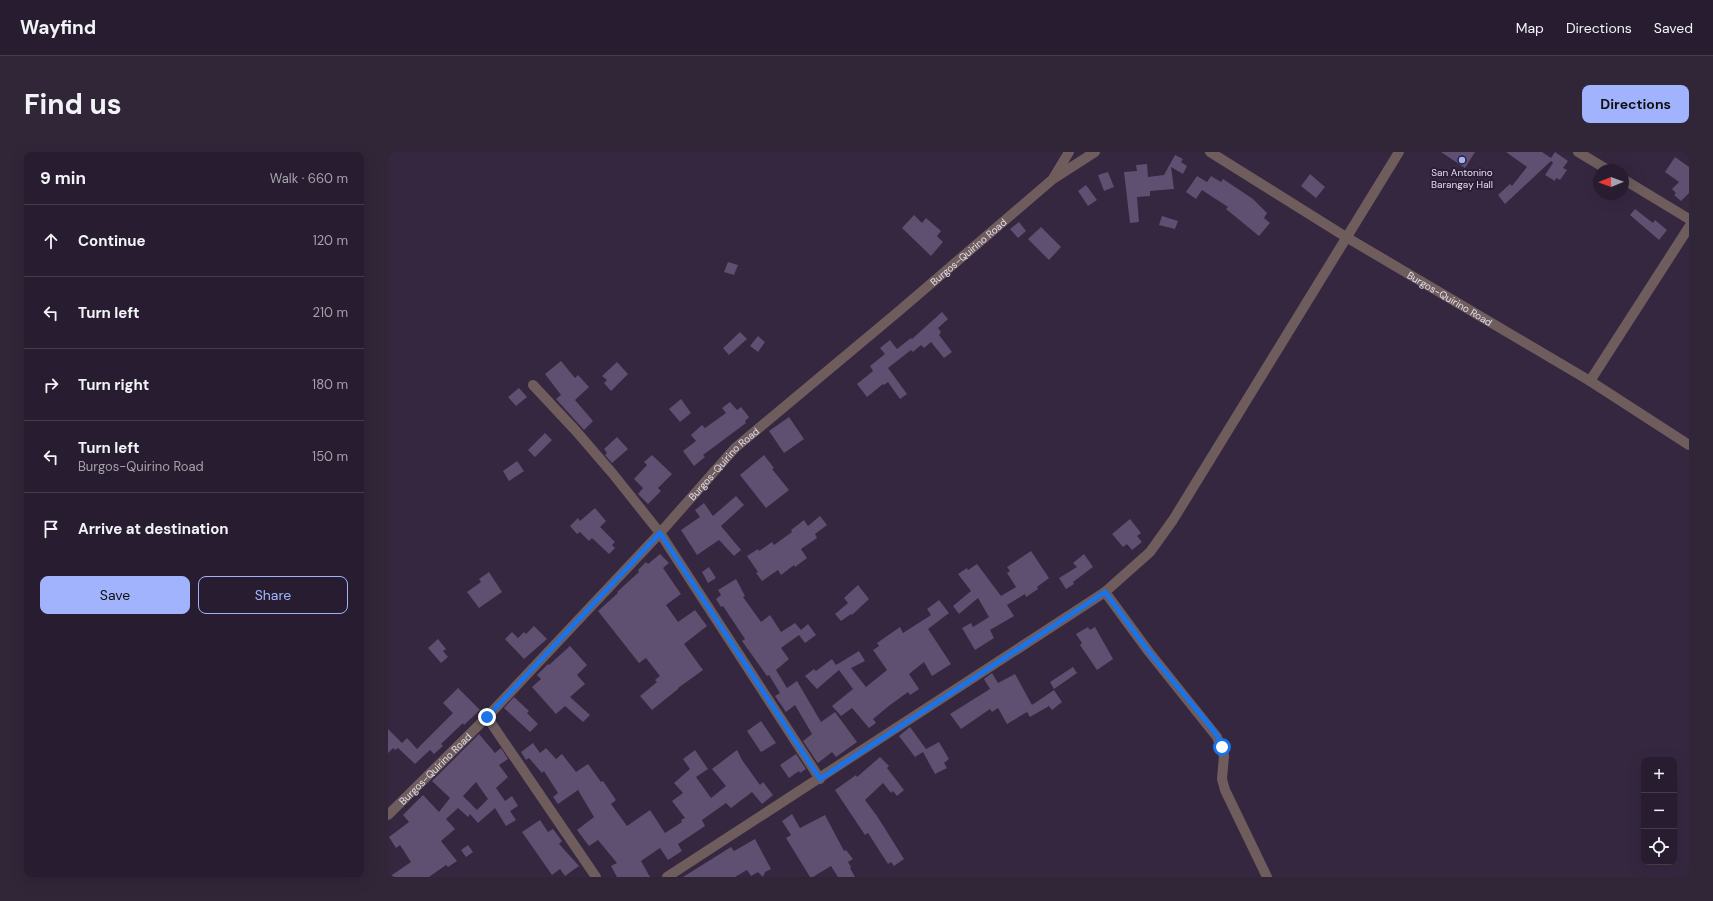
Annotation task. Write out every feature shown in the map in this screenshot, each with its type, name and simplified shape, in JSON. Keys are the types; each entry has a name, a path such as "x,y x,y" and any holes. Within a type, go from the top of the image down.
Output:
{"street":[{"path":"1053,179 1069,152"},
{"name":"Burgos-Quirino Road","path":"388,815 487,717 660,533 734,448 899,311 1053,179 1095,152"},
{"name":"Burgos-Quirino Road","path":"1210,152 1346,237 1590,381 1689,445"},
{"path":"667,877 820,779 1105,592 1150,552 1172,520 1399,152"},
{"path":"1582,153 1599,164"},
{"path":"1629,183 1689,219"},
{"path":"1590,381 1689,227"},
{"path":"533,385 614,474 660,533 820,779"},
{"path":"1105,592 1149,652 1218,737 1224,756 1222,779 1225,790 1267,877"},
{"path":"487,717 596,877"}],"building":[{"name":"San Antonino Barangay Hall","path":"1441,152 1475,152 1465,168"},
{"path":"1506,152 1542,152 1551,158 1555,152 1568,161 1563,168 1567,170 1560,180 1556,178 1555,181 1545,175 1553,163 1551,161 1505,204 1498,195 1510,184 1512,186 1527,167"},
{"path":"1175,155 1183,159 1181,162 1187,166 1183,174 1171,167 1174,189 1150,191 1150,196 1137,197 1139,222 1130,223 1124,172 1137,171 1136,165 1147,164 1148,177 1164,175"},
{"path":"1675,157 1689,167 1689,193 1681,201 1674,195 1676,193 1672,189 1679,182 1665,172"},
{"path":"1108,172 1114,187 1104,191 1098,175"},
{"path":"1310,174 1325,187 1316,198 1301,186"},
{"path":"1197,176 1207,182 1211,176 1221,182 1223,179 1253,199 1267,213 1264,218 1270,223 1259,236 1226,209 1228,207 1202,190 1196,199 1186,192"},
{"path":"1086,185 1097,200 1088,206 1078,191"},
{"path":"1635,209 1653,223 1655,220 1667,230 1659,240 1630,215"},
{"path":"914,215 922,223 926,218 941,231 937,236 943,242 931,256 902,228"},
{"path":"1162,216 1178,221 1175,229 1159,225"},
{"path":"1019,222 1026,231 1018,238 1010,229"},
{"path":"1041,227 1061,247 1049,260 1028,239"},
{"path":"728,262 738,265 734,275 724,272"},
{"path":"942,312 948,319 938,328 941,332 939,335 952,352 944,358 931,342 924,348 921,345 913,352 911,350 888,368 907,394 900,399 888,382 884,385 883,384 867,397 857,384 873,371 870,366 885,354 880,348 890,340 897,349 911,338 912,339"},
{"path":"740,332 747,339 729,355 723,348"},
{"path":"758,336 765,342 758,352 750,346"},
{"path":"561,361 575,378 578,375 589,387 575,400 593,421 584,430 556,399 561,395 545,374"},
{"path":"617,362 628,374 611,391 604,383 607,380 602,376"},
{"path":"519,388 527,397 516,406 508,397"},
{"path":"681,399 691,413 680,422 669,409"},
{"path":"730,402 737,410 741,407 749,417 745,421 746,423 703,455 705,457 694,466 683,451 696,441 691,435 702,425 705,428 726,413 722,408"},
{"path":"789,417 804,439 784,453 769,431"},
{"path":"545,433 552,440 535,457 528,450"},
{"path":"617,437 628,449 612,463 605,455 607,453 604,449"},
{"path":"652,455 672,474 658,488 661,491 648,504 638,494 643,488 634,479 647,465 644,462"},
{"path":"764,455 774,468 772,469 789,490 766,508 740,475"},
{"path":"517,461 524,471 509,481 503,471"},
{"path":"736,496 744,505 721,526 741,550 734,556 719,540 697,555 681,530 700,517 695,510 704,503 713,516"},
{"path":"595,508 606,521 600,527 615,542 612,545 615,548 609,554 592,538 589,541 580,532 577,534 570,526 578,518 580,521"},
{"path":"820,516 827,525 815,534 817,538 801,549 807,558 795,567 794,565 781,575 778,570 762,581 756,573 758,572 747,556 758,549 759,551 772,542 774,545 792,532 791,530 804,520 808,526"},
{"path":"1130,519 1141,533 1137,536 1142,542 1132,550 1127,544 1123,547 1112,534"},
{"path":"1031,551 1049,578 1037,587 1038,589 1026,597 1025,594 1007,605 1014,616 990,630 994,638 975,650 962,628 971,623 973,627 989,617 978,598 959,614 953,606 971,591 958,574 977,564 1001,596 1016,587 1007,573 1010,571 1007,567"},
{"path":"660,554 669,563 663,568 681,594 666,605 678,622 695,610 707,626 684,644 703,670 678,688 652,710 640,696 657,682 655,680 660,676 646,658 639,663 598,611 639,572 638,570 646,562 648,564"},
{"path":"1084,554 1093,567 1066,589 1059,578 1077,567 1073,563"},
{"path":"709,567 716,578 708,583 702,572"},
{"path":"489,572 502,592 479,608 467,592 481,582 479,579"},
{"path":"736,579 745,596 743,597 761,622 770,615 781,632 795,623 801,630 808,624 816,635 805,643 799,635 781,648 789,659 776,670 787,688 797,681 821,722 835,712 857,742 836,757 832,752 818,763 817,762 803,741 812,734 795,705 786,712 775,696 780,693 769,675 767,676 742,641 745,639 723,606 721,607 716,599 721,595 718,590"},
{"path":"858,585 869,599 852,615 851,614 841,621 835,614 848,603 844,598"},
{"path":"939,600 949,613 928,629 951,664 932,676 924,662 909,674 919,689 910,695 908,692 890,705 873,719 876,723 869,728 852,708 841,716 832,706 853,689 839,670 817,689 805,676 814,669 816,671 832,659 836,665 859,651 865,661 851,668 866,687 887,670 873,650 879,646 877,643 900,627 903,633 931,615 927,609"},
{"path":"534,626 547,639 524,659 505,639 512,632 518,638 524,632 526,634"},
{"path":"1088,627 1090,630 1095,627 1113,659 1097,670 1080,645 1082,643 1076,634"},
{"path":"438,639 446,649 443,651 448,657 441,663 428,648"},
{"path":"570,646 587,665 577,675 585,684 570,697 590,715 583,722 565,706 556,714 532,687 541,679 537,675"},
{"path":"1073,667 1077,673 1054,689 1050,682"},
{"path":"992,673 998,683 1015,674 1032,705 1054,690 1062,702 1052,710 1049,706 1030,717 1027,712 1007,724 998,708 992,712 990,709 961,729 950,714 990,689 984,679"},
{"path":"458,688 480,710 464,725 463,723 441,744 443,746 434,754 430,750 415,764 398,748 395,750 393,748 388,753 388,729 402,743 407,738 417,749 453,713 443,703"},
{"path":"514,697 529,711 527,713 538,724 530,732 504,708"},
{"path":"761,721 776,743 761,752 747,731"},
{"path":"910,727 926,749 939,742 949,759 944,763 947,768 935,774 923,752 915,757 899,736"},
{"path":"479,734 495,753 501,748 508,759 499,765 508,777 496,788 505,801 512,796 518,806 510,811 516,820 506,826 495,808 478,823 470,814 468,817 458,808 446,819 455,829 441,841 457,861 448,867 446,865 429,877 389,877 411,862 400,845 396,848 389,837 409,822 403,815 423,795 439,812 450,798 432,781","holes":["476,782 488,799 477,810 463,796"]},
{"path":"533,743 540,753 546,748 556,759 562,754 576,772 588,764 601,782 603,781 616,800 611,804 627,826 650,810 665,833 682,822 681,820 685,818 672,801 683,793 674,783 690,769 683,759 695,750 708,769 696,777 711,798 726,786 712,769 737,750 742,760 760,785 763,782 773,795 762,804 752,792 731,808 726,803 702,820 705,826 678,844 682,851 668,860 660,848 641,861 650,877 617,877 611,866 617,863 598,840 589,846 577,830 594,817 578,790 558,804 553,797 558,793 544,771 542,773 529,758 526,760 521,752"},
{"path":"796,754 806,769 800,773 799,771 789,778 780,765"},
{"path":"880,757 889,766 887,768 904,790 897,796 893,791 891,793 883,783 865,800 904,859 894,866 891,862 888,864 868,833 865,835 835,790 856,775 857,777"},
{"path":"792,814 800,828 825,815 844,851 846,850 853,859 848,862 855,877 838,877 831,866 813,877 810,877 786,838 791,835 782,821"},
{"path":"540,820 548,832 553,829 562,841 559,844 579,866 565,876 560,869 552,875 522,832"},
{"path":"755,839 771,869 765,872 763,877 758,872 751,876 747,870 735,877 683,877 731,847 734,851"},
{"path":"468,845 473,852 466,857 461,850"}],"place":[{"name":"San Antonino Barangay Hall","path":"1462,160"}],"route":[{"path":"487,717 660,533 820,779 1105,592 1149,652 1210,726 1218,737 1222,747"}]}
